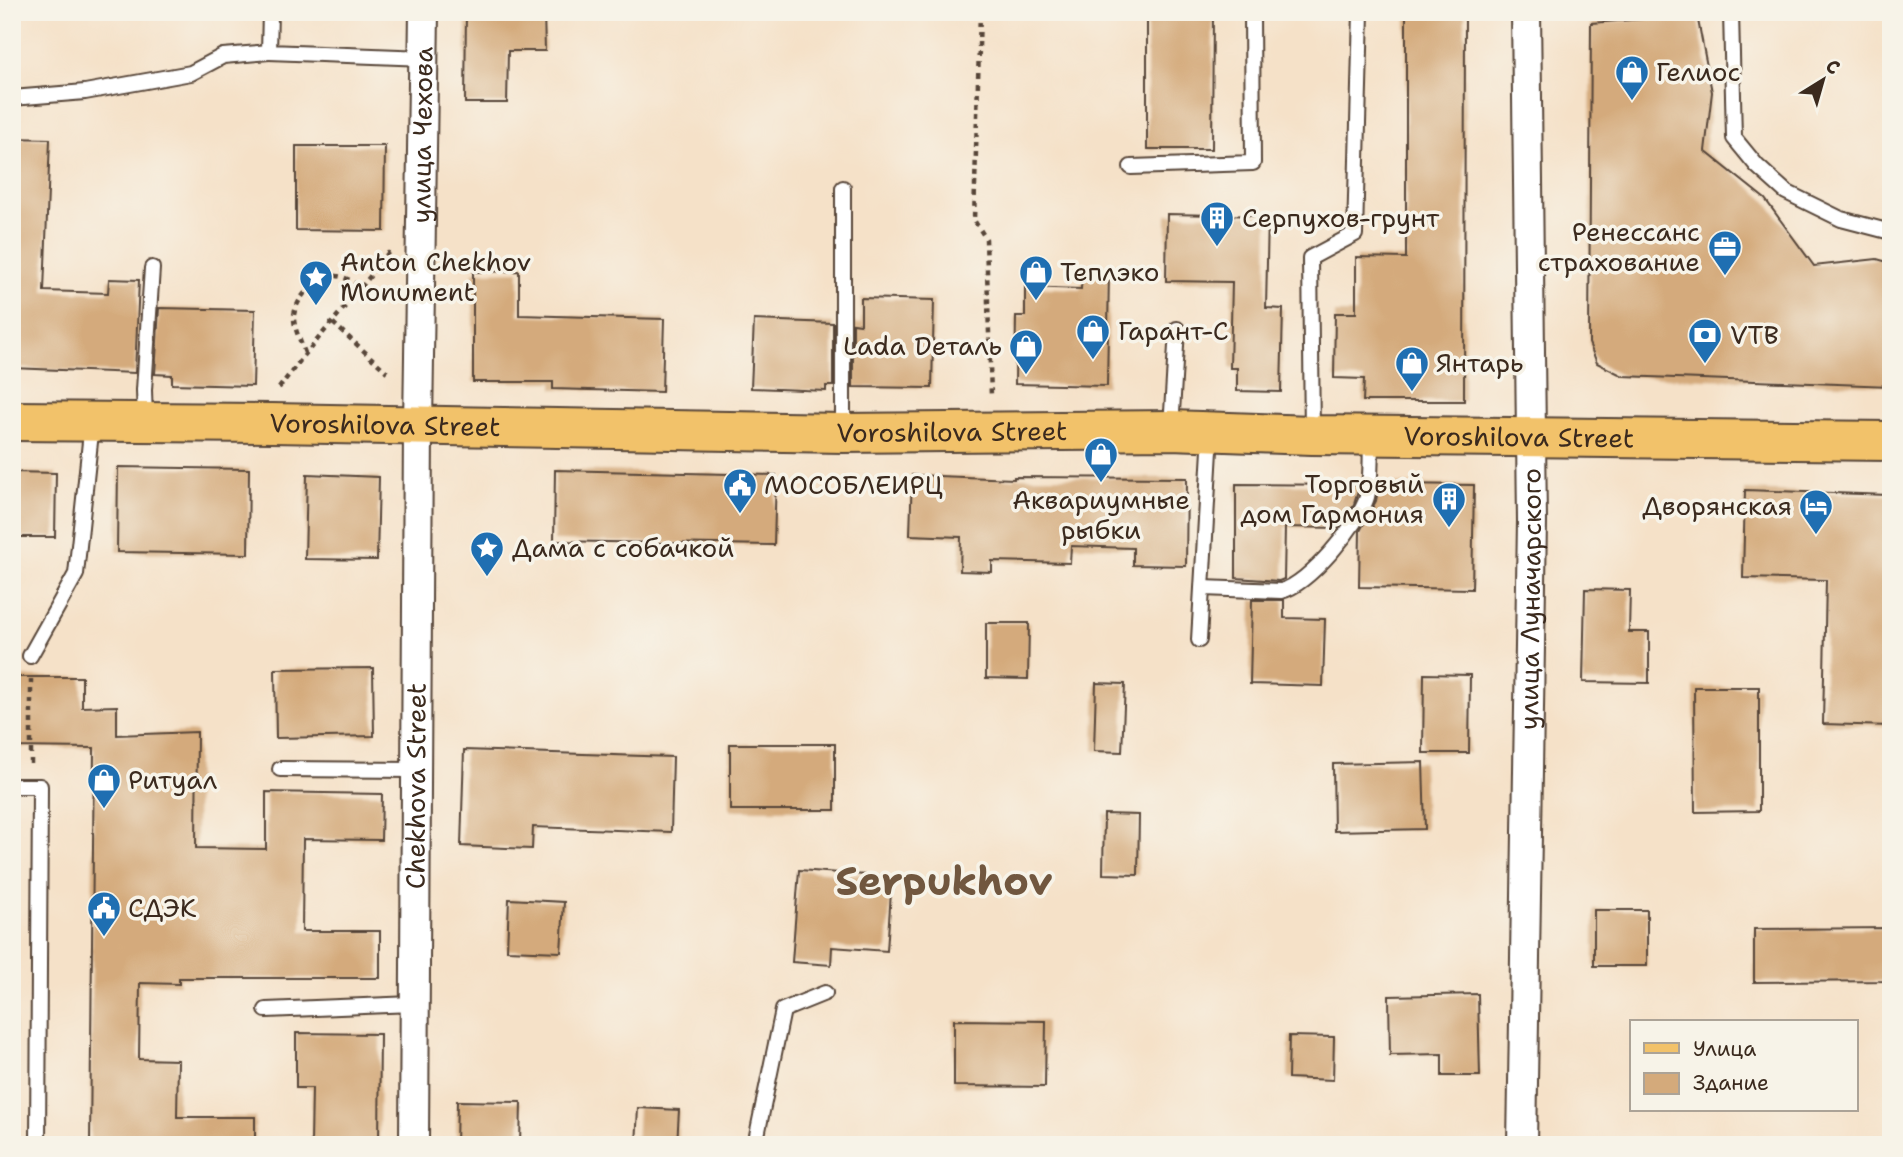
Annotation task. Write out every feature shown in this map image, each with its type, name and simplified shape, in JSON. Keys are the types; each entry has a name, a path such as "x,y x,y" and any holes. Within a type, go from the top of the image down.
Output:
{"main road":[{"name":"Voroshilova Street","path":"12,421 843,433 1171,430 1371,436 1891,441"}],"street":[{"name":"улица Чехова","path":"418,426 424,12"},
{"name":"улица Луначарского","path":"1522,1145 1532,521 1526,12"},
{"name":"Chekhova Street","path":"414,1145 418,426"}],"lane":[{"path":"269,52 270,12"},
{"path":"1131,167 1252,163 1252,12"},
{"path":"1312,435 1310,258 1355,234 1361,12"},
{"path":"1731,12 1734,138 1757,166 1786,192 1841,219 1891,232"},
{"path":"12,98 85,92 191,73 223,55 269,52 425,58"},
{"path":"842,188 843,433"},
{"path":"145,421 144,390 152,268"},
{"path":"1171,430 1177,330"},
{"path":"30,656 76,574 93,421"},
{"path":"1199,640 1211,432"},
{"path":"1203,588 1281,591 1289,589 1310,573 1361,513 1368,495 1371,436"},
{"path":"280,769 416,770"},
{"path":"12,786 40,786 38,1145"},
{"path":"755,1145 783,1010 825,993"},
{"path":"265,1010 413,1004"}],"path":[{"path":"980,12 974,220 986,239 992,432"},
{"path":"272,423 275,393 305,352 362,289 388,253 402,255"},
{"path":"305,352 297,331 295,315 306,289 337,276 354,282 362,289"},
{"path":"333,323 388,373"},
{"path":"30,656 32,786"}],"green space":[{"path":"12,880 15,1145 12,1145"}],"building":[{"path":"466,12 544,12 545,51 508,51 507,103 465,103"},
{"path":"1147,12 1213,12 1212,149 1147,149"},
{"path":"1406,12 1465,12 1464,401 1363,401 1364,379 1334,378 1335,313 1356,313 1356,257 1406,258"},
{"path":"1697,15 1712,92 1705,151 1765,199 1814,266 1877,259 1891,263 1891,386 1623,376 1597,363 1589,343 1591,23"},
{"path":"12,138 50,139 44,291 108,293 109,279 139,280 135,373 12,368"},
{"path":"296,146 385,146 384,231 296,230"},
{"path":"1167,214 1268,216 1266,308 1283,309 1281,392 1237,391 1237,368 1230,368 1232,282 1166,281"},
{"path":"519,271 519,315 664,319 662,392 553,389 553,382 473,382 473,272"},
{"path":"1082,271 1109,272 1107,386 1015,384 1016,316 1025,316 1025,287 1081,289"},
{"path":"861,298 934,300 932,388 853,387 853,323 861,324"},
{"path":"159,308 255,310 253,386 172,384 172,375 155,374"},
{"path":"754,320 833,323 833,386 826,386 826,391 751,388"},
{"path":"118,467 249,469 248,554 117,552"},
{"path":"555,470 776,475 774,545 554,541"},
{"path":"12,472 56,473 55,537 12,537"},
{"path":"307,474 379,477 377,560 305,559"},
{"path":"912,475 1014,479 1187,478 1186,566 1133,565 1133,548 1071,546 1070,563 992,561 992,572 960,571 961,537 910,535"},
{"path":"1236,484 1360,485 1354,504 1338,528 1285,527 1284,579 1279,581 1236,578"},
{"name":"Торговый дом Гармония","path":"1379,485 1474,485 1472,589 1359,587 1360,531 1376,501"},
{"path":"1745,490 1888,495 1886,582 1891,582 1891,726 1823,724 1826,580 1743,578"},
{"path":"1585,589 1630,590 1629,632 1649,632 1649,683 1583,682"},
{"path":"1252,600 1284,600 1284,618 1325,619 1323,686 1250,684"},
{"path":"986,623 1029,623 1028,679 986,678"},
{"path":"373,668 374,736 276,738 275,669"},
{"path":"1424,674 1470,675 1469,753 1423,753"},
{"path":"12,677 82,677 82,707 117,706 117,735 197,732 196,848 266,849 266,792 382,794 381,840 303,839 302,931 380,931 380,978 179,978 179,984 140,983 139,1059 178,1060 177,1117 255,1117 255,1145 90,1145 94,748 12,747"},
{"path":"1096,683 1125,684 1122,752 1094,751"},
{"path":"1694,687 1759,687 1759,811 1695,812"},
{"path":"730,744 835,744 835,810 730,810"},
{"path":"464,750 673,757 671,832 533,827 532,849 461,846"},
{"path":"1423,762 1425,829 1334,831 1333,764"},
{"path":"1104,814 1139,815 1138,875 1103,874"},
{"path":"799,870 892,877 887,951 832,947 831,965 792,962"},
{"path":"509,899 564,902 561,952 507,950"},
{"path":"1594,910 1647,910 1647,966 1594,966"},
{"path":"1891,928 1891,981 1754,982 1754,929"},
{"path":"1478,994 1480,1076 1442,1076 1442,1054 1390,1055 1389,996"},
{"path":"954,1020 1046,1021 1045,1087 954,1086"},
{"path":"296,1033 380,1034 379,1145 311,1145 312,1088 296,1088"},
{"path":"1289,1036 1334,1037 1333,1080 1288,1078"},
{"path":"457,1101 521,1102 520,1145 456,1145"},
{"path":"638,1108 679,1110 677,1145 636,1145"}],"place":[{"name":"Гелиос","path":"1632,102"},
{"name":"Серпухов-грунт","path":"1217,248"},
{"name":"Ренессанс страхование","path":"1725,277"},
{"name":"Теплэко","path":"1036,302"},
{"name":"Anton Chekhov Monument","path":"316,307"},
{"name":"Гарант-С","path":"1093,361"},
{"name":"VTB","path":"1705,365"},
{"name":"Lada Dеталь","path":"1026,376"},
{"name":"Янтарь","path":"1412,393"},
{"name":"Аквариумные рыбки","path":"1101,484"},
{"name":"МОСОБЛЕИРЦ","path":"740,515"},
{"name":"Торговый дом Гармония","path":"1449,529"},
{"name":"Дворянская","path":"1816,536"},
{"name":"Дама с собачкой","path":"487,578"},
{"name":"Ритуал","path":"104,810"},
{"name":"СДЭК","path":"104,938"}],"district":[{"name":"Serpukhov","path":"944,881"}]}
